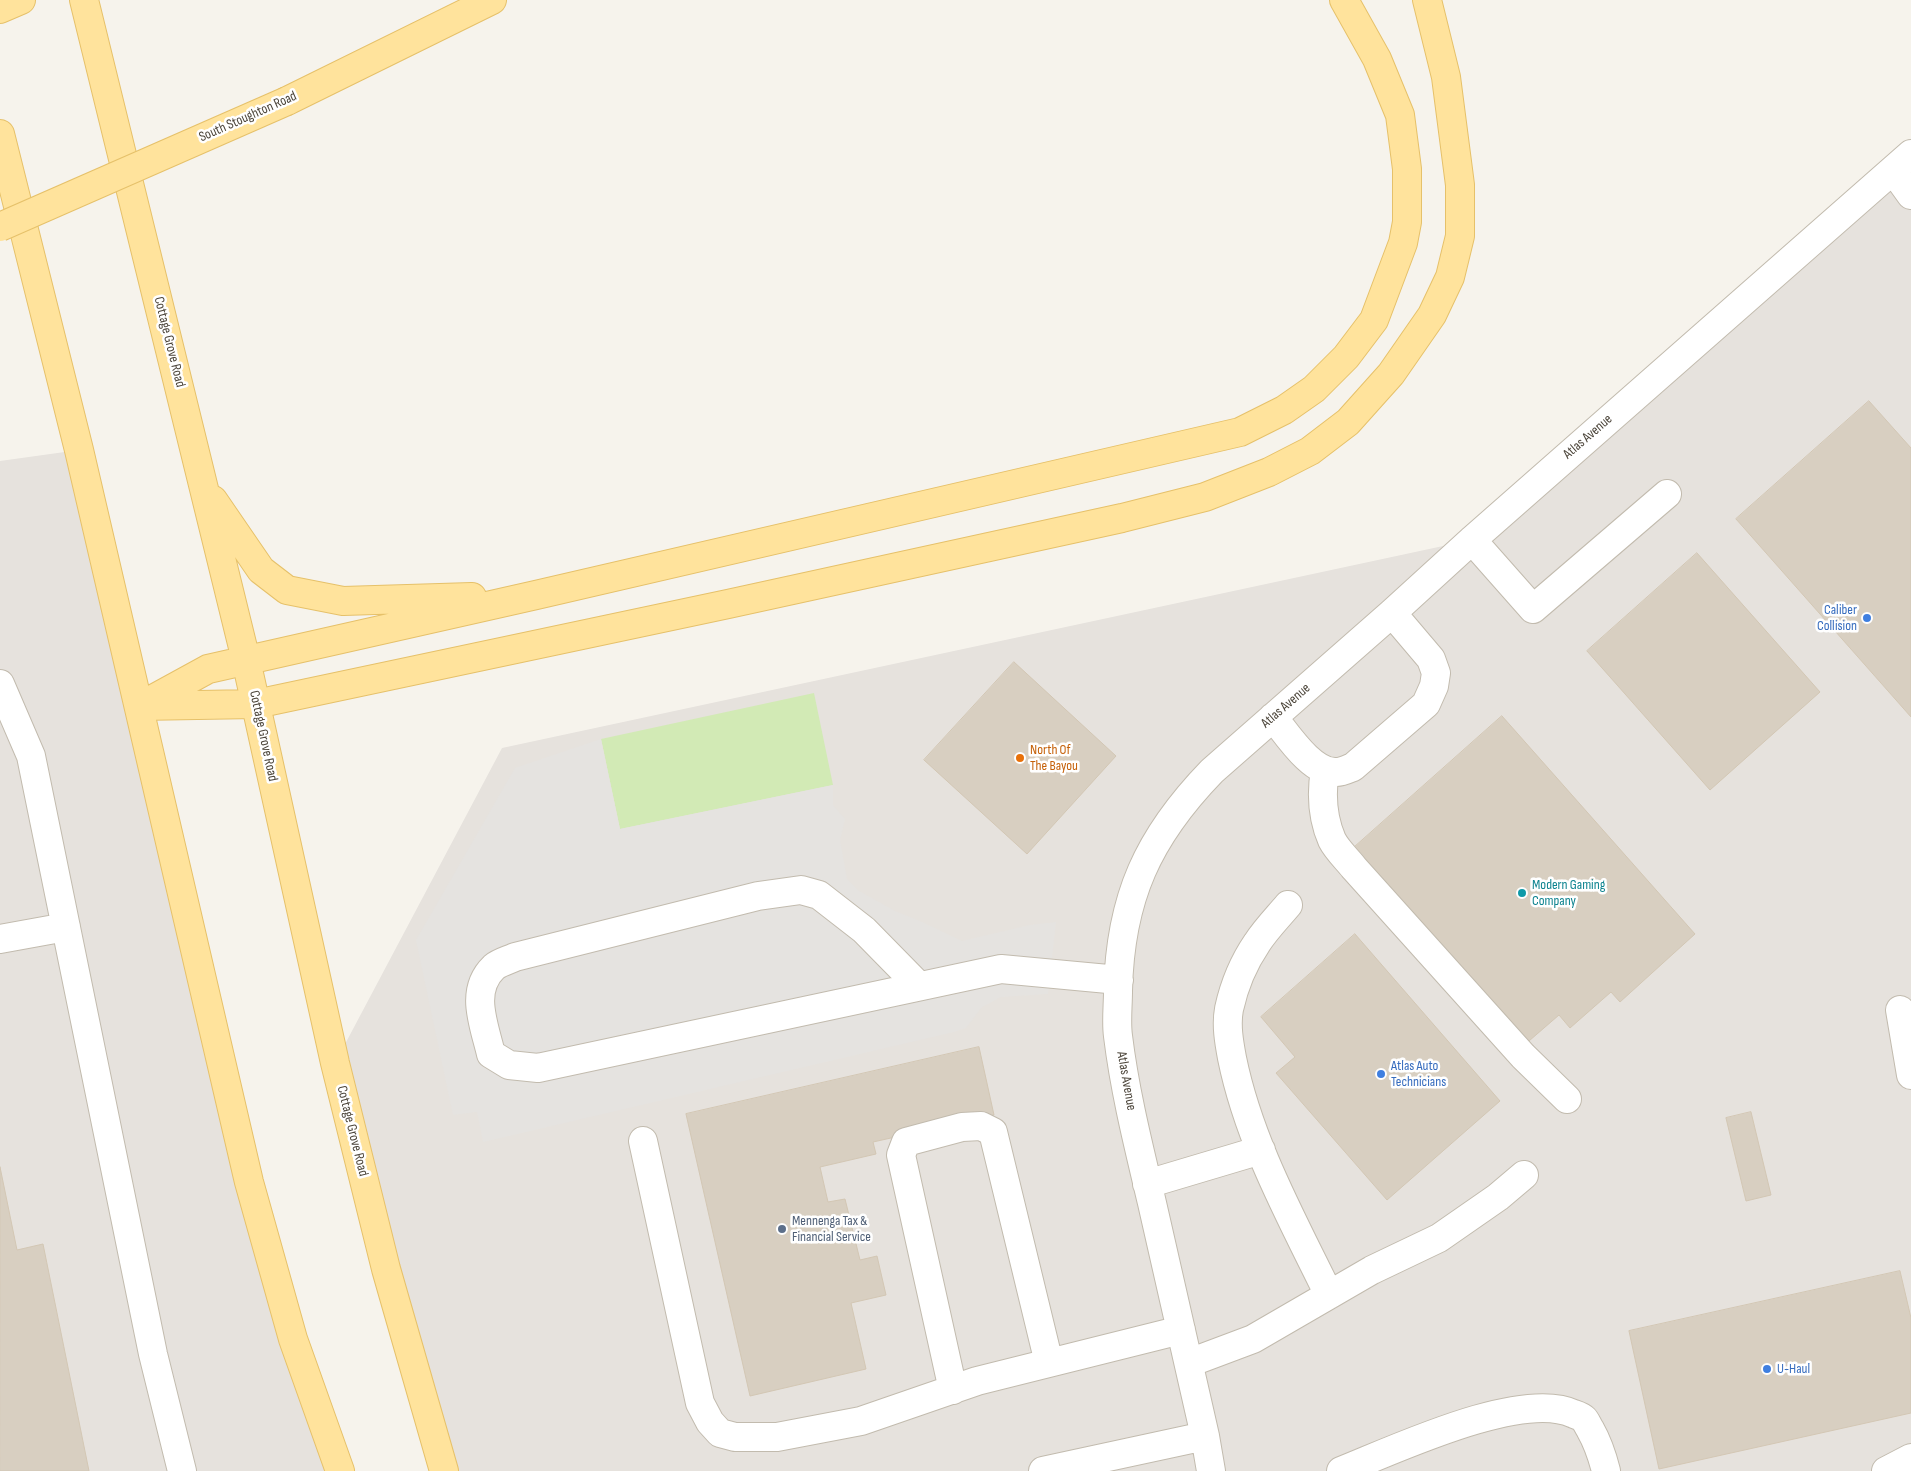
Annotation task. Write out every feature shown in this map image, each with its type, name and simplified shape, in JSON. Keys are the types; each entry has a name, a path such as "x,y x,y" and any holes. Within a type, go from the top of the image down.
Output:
{"main road":[{"path":"0,9 21,0"},
{"name":"Cottage Grove Road","path":"84,0 246,660 337,1073 386,1269 444,1471"},
{"name":"South Stoughton Road","path":"0,227 287,101 492,0"},
{"path":"140,706 208,669 1240,432 1284,410 1314,389 1346,357 1374,320 1403,243 1406,222 1407,170 1400,115 1377,58 1344,0"},
{"path":"140,706 256,704 1122,518 1205,497 1269,472 1310,451 1348,422 1391,374 1432,315 1450,277 1460,236 1460,185 1446,77 1427,0"},
{"path":"0,134 79,450 140,706 249,1182 293,1338 340,1471"},
{"path":"204,486 261,570 287,590 343,601 536,595"}],"street":[{"path":"1902,162 1911,195"},
{"name":"Atlas Avenue","path":"1211,1471 1189,1363 1127,1094 1118,1034 1118,971 1127,912 1144,865 1164,828 1212,771 1902,162"},
{"path":"1472,540 1533,609 1667,494"},
{"path":"1274,717 1305,756 1325,770 1337,772 1352,767 1426,704 1434,686 1436,673 1431,659 1392,613"},
{"path":"0,684 31,756 153,1354 182,1471"},
{"path":"1325,770 1322,792 1324,815 1332,841 1522,1056 1567,1100"},
{"path":"919,986 864,930 819,895 801,890 758,896 515,957 496,966 483,981 478,998 491,1054 509,1066 538,1068 1001,969 1119,980"},
{"path":"1288,905 1257,943 1239,978 1229,1010 1228,1038 1248,1121 1329,1295"},
{"path":"0,939 66,927"},
{"path":"1900,1010 1911,1075"},
{"path":"953,1390 901,1155 906,1142 962,1126 980,1126 993,1132 1049,1363"},
{"path":"643,1141 700,1403 710,1422 720,1433 735,1437 778,1437 861,1421 976,1381 1181,1330"},
{"path":"1147,1184 1261,1150"},
{"path":"1189,1363 1253,1340 1372,1270 1439,1238 1498,1197 1524,1175"},
{"path":"1341,1471 1451,1428 1501,1413 1526,1408 1550,1407 1584,1418 1600,1447 1606,1471"},
{"path":"1043,1471 1205,1436"},
{"path":"1886,1471 1911,1458"}],"shaded area":[{"path":"1911,154 1911,1471 444,1471 335,1063 502,748 1471,540"},
{"path":"79,450 249,1182 340,1471 0,1471 0,461"},
{"path":"601,739 620,829 833,785 833,805 845,819 840,840 847,879 859,891 895,911 962,941 1030,925 1056,922 1048,994 1001,997 982,1007 966,1028 954,1032 483,1142 477,1112 453,1115 416,940 515,768"}],"green space":[{"path":"814,693 833,785 620,829 601,739"}],"building":[{"name":"Caliber Collision","path":"1869,401 1911,448 1911,717 1736,519"},
{"path":"1697,553 1820,692 1710,790 1587,651"},
{"name":"North Of The Bayou","path":"1014,662 1116,756 1027,854 924,760"},
{"name":"Modern Gaming Company","path":"1502,716 1695,934 1620,1002 1611,992 1570,1028 1559,1015 1522,1047 1349,852"},
{"path":"1355,934 1500,1101 1387,1200 1276,1073 1295,1057 1261,1017"},
{"name":"Mennenga Tax & Financial Service","path":"979,1047 994,1115 873,1142 876,1154 820,1167 828,1202 845,1199 860,1260 877,1256 886,1295 851,1303 866,1369 750,1396 686,1114"},
{"path":"1751,1112 1771,1195 1746,1201 1726,1118"},
{"path":"0,1167 17,1250 43,1244 89,1471 0,1471"},
{"path":"1900,1271 1911,1318 1911,1413 1659,1469 1629,1331"}],"place":[{"name":"Caliber Collision","path":"1867,618"},
{"name":"North Of The Bayou","path":"1020,758"},
{"name":"Modern Gaming Company","path":"1522,893"},
{"name":"Atlas Auto Technicians","path":"1381,1074"},
{"name":"Mennenga Tax & Financial Service","path":"782,1229"},
{"name":"U-Haul","path":"1767,1369"}]}
